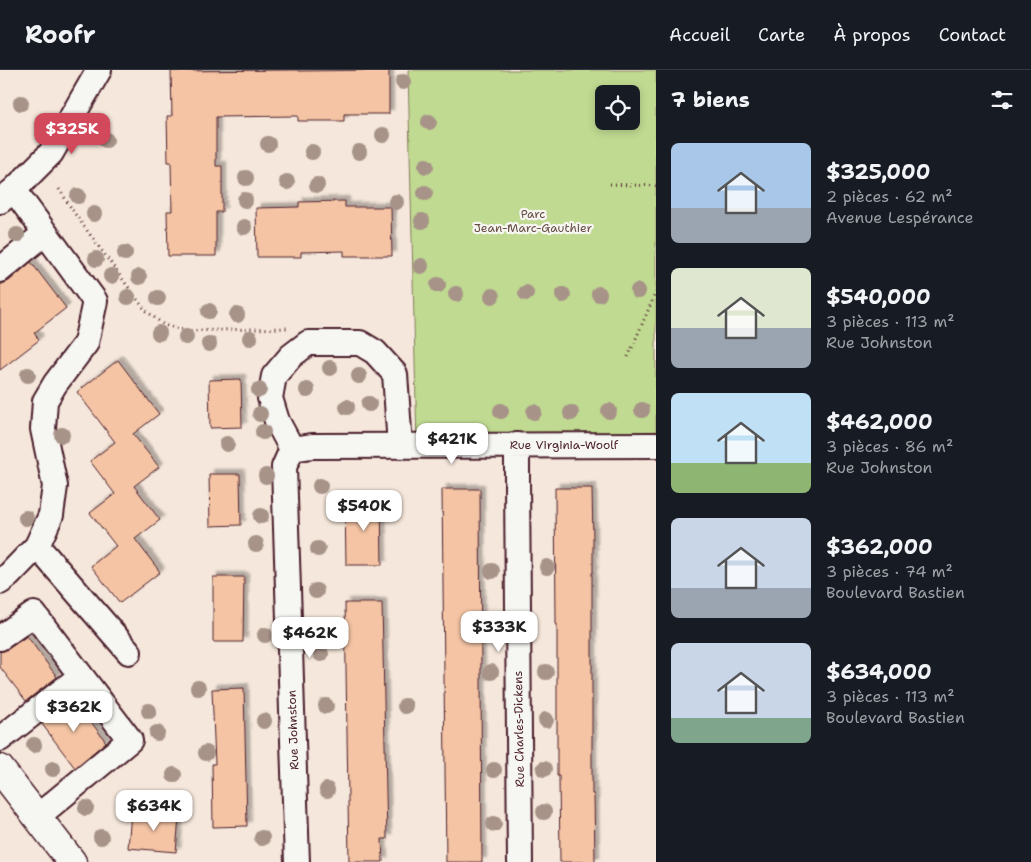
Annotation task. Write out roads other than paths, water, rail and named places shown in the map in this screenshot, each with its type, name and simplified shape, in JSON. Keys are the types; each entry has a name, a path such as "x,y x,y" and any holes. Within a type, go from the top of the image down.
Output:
{"main road":[{"path":"0,769 72,862"}],"street":[{"path":"0,582 37,546 50,515 55,486 43,429 45,400 86,343 95,301 46,233 7,195 51,152 99,70"},
{"path":"0,270 46,233"},
{"path":"292,449 277,421 270,398 274,376 291,356 308,343 360,343 375,352 395,374 400,446"},
{"name":"Rue Charles-Dickens","path":"517,445 520,862"},
{"name":"Rue Virginia-Woolf","path":"292,449 312,446 656,445"},
{"name":"Rue Johnston","path":"292,449 284,468 297,862"},
{"path":"37,546 129,652"},
{"path":"0,638 34,614 130,740 37,817"},
{"path":"0,739 81,676"}],"park label":[{"name":"Parc Jean-Marc-Gauthier","path":"533,221"}]}
